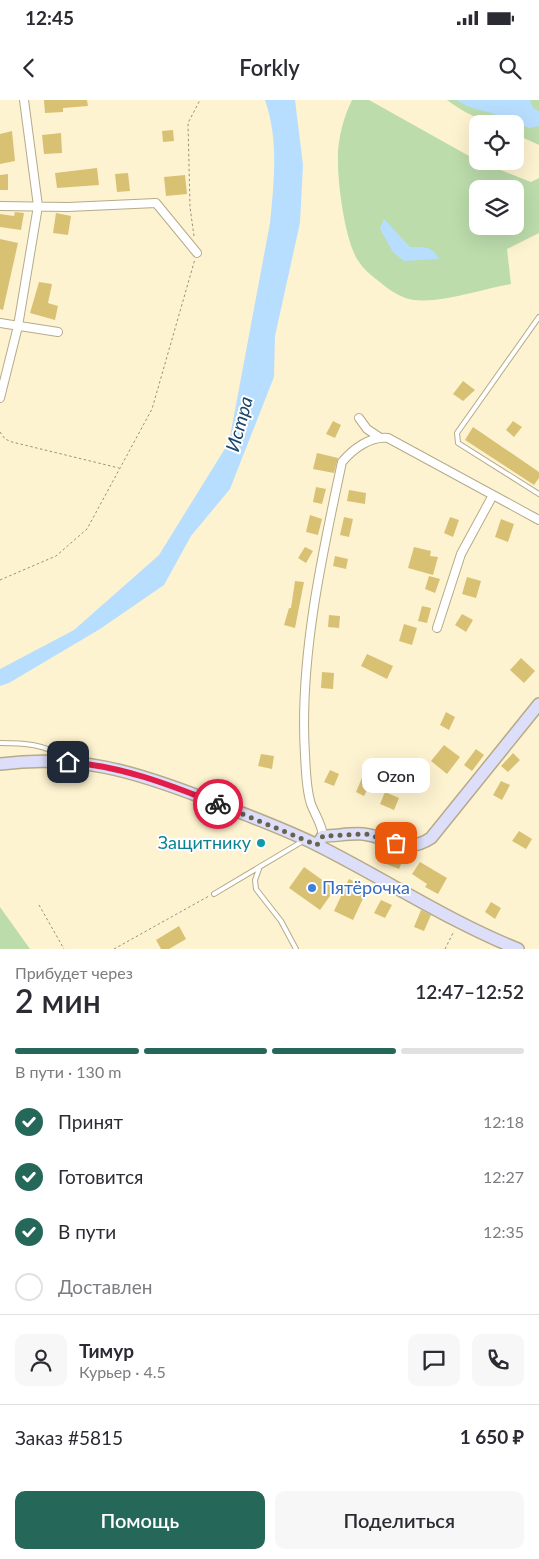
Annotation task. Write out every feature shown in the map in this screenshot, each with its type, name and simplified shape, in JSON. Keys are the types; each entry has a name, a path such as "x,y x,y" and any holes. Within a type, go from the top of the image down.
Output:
{"main road":[{"path":"0,764 68,762 95,764 144,776 305,839 320,840 360,834 410,847 431,838 539,704"},
{"path":"320,840 455,920 518,949"}],"street":[{"path":"0,398 18,326 38,206 24,100"},
{"path":"0,206 68,207 156,203 197,253"},
{"path":"0,323 58,332"},
{"path":"359,418 366,429 380,437 388,438 412,450 539,520"},
{"path":"320,840 322,827 310,803 304,753 304,709 318,584 342,462 352,450 380,437"},
{"path":"437,628 461,554 493,495"}],"lane":[{"path":"539,317 457,433 456,438 458,443 539,494"},
{"path":"0,743 38,746 58,754 68,762"},
{"path":"214,894 259,869 305,839"},
{"path":"259,869 254,880 260,895 281,921 296,949"},
{"path":"243,878 254,880"}],"path":[{"path":"0,580 56,556 87,529 152,408 197,253 190,207 188,123 200,100"},
{"path":"0,432 5,439 12,442 120,468"},
{"path":"114,949 214,894"},
{"path":"39,904 64,949"},
{"path":"445,949 454,930 455,920"}],"green space":[{"path":"352,100 369,100 469,156 469,170 501,170 531,182 539,178 539,233 507,249 511,284 450,298 414,300 405,298 392,291 374,278 357,259 349,238 343,212 339,185 338,146 343,122"},
{"path":"447,100 539,100 539,145 524,138 524,115 471,115"},
{"path":"0,907 30,949 0,949"}],"water":[{"name":"Истра","path":"265,100 295,100 303,165 300,223 275,336 274,377 230,489 191,536 164,585 100,629 9,683 0,686 0,669 74,630 159,555 229,442 270,223 274,176 274,146"},
{"path":"456,100 530,100 533,108 539,111 539,126 529,128 524,126 524,115 497,115 469,107"},
{"path":"384,219 410,247 431,249 439,259 404,261 393,252 380,229"}],"building":[{"path":"44,100 87,100 88,106 63,108 63,112 45,113"},
{"path":"173,130 174,141 163,142 162,131"},
{"path":"12,131 15,161 0,164 0,134"},
{"path":"61,133 62,153 44,154 42,135"},
{"path":"97,168 99,185 57,188 55,173"},
{"path":"128,173 130,191 117,192 115,174"},
{"path":"8,174 8,190 0,190 0,175"},
{"path":"185,175 187,194 166,196 164,177"},
{"path":"15,212 24,213 21,230 0,227 0,214 14,216"},
{"path":"56,213 71,216 68,235 53,233"},
{"path":"0,239 18,243 3,310 0,309"},
{"path":"39,282 52,284 48,303 58,306 55,320 30,313"},
{"path":"463,381 475,390 463,401 453,394"},
{"path":"333,421 341,425 335,438 326,434"},
{"path":"513,421 522,427 514,437 506,430"},
{"path":"473,427 539,472 539,478 534,485 465,440"},
{"path":"317,453 338,458 334,473 313,469"},
{"path":"316,487 326,489 322,504 313,502"},
{"path":"349,490 366,493 365,504 347,501"},
{"path":"310,515 322,519 318,535 306,532"},
{"path":"344,517 353,519 349,537 340,535"},
{"path":"450,517 459,520 453,537 444,533"},
{"path":"501,519 514,524 508,542 495,537"},
{"path":"305,547 313,551 306,563 298,558"},
{"path":"414,547 431,551 430,556 438,557 433,575 408,568"},
{"path":"335,556 348,559 346,569 333,566"},
{"path":"429,576 440,579 435,593 425,589"},
{"path":"467,577 481,581 476,598 462,594"},
{"path":"295,581 304,582 295,628 284,625 289,608 291,608"},
{"path":"422,606 431,608 427,623 418,621"},
{"path":"462,614 473,620 466,632 455,625"},
{"path":"329,615 340,616 339,628 328,627"},
{"path":"404,624 417,628 412,645 399,641"},
{"path":"367,654 393,666 387,679 361,666"},
{"path":"521,658 535,671 524,683 510,670"},
{"path":"322,672 334,673 333,689 321,688"},
{"path":"446,712 455,717 449,730 440,725"},
{"path":"444,745 460,757 447,774 431,761"},
{"path":"476,749 484,755 472,771 464,765"},
{"path":"513,753 520,760 508,772 501,766"},
{"path":"261,754 274,756 272,769 258,766"},
{"path":"330,770 339,774 334,786 324,782"},
{"path":"362,778 371,782 364,796 356,792"},
{"path":"501,781 510,785 502,800 493,795"},
{"path":"385,792 399,798 394,810 380,804"},
{"path":"519,831 532,839 526,849 512,841"},
{"path":"390,849 406,852 399,869 384,863"},
{"path":"420,862 447,878 438,894 425,887 427,884 412,874"},
{"name":"Пятёрочка","path":"304,867 335,889 320,910 289,888"},
{"path":"349,879 368,888 353,920 334,911"},
{"path":"381,900 392,905 385,918 374,913"},
{"path":"491,902 501,908 495,919 485,912"},
{"path":"421,910 431,915 424,931 414,927"},
{"path":"179,926 186,939 169,949 161,949 156,940"}],"way so far":[{"path":"218,804 274,825 317,845 323,836 355,833 366,834 396,843"}],"place":[{"name":"Защитнику","path":"261,843"},
{"name":"Ozon","path":"396,843"},
{"name":"Пятёрочка","path":"312,888"}],"route":[{"path":"68,762 95,764 128,771 169,784 218,804"}]}
